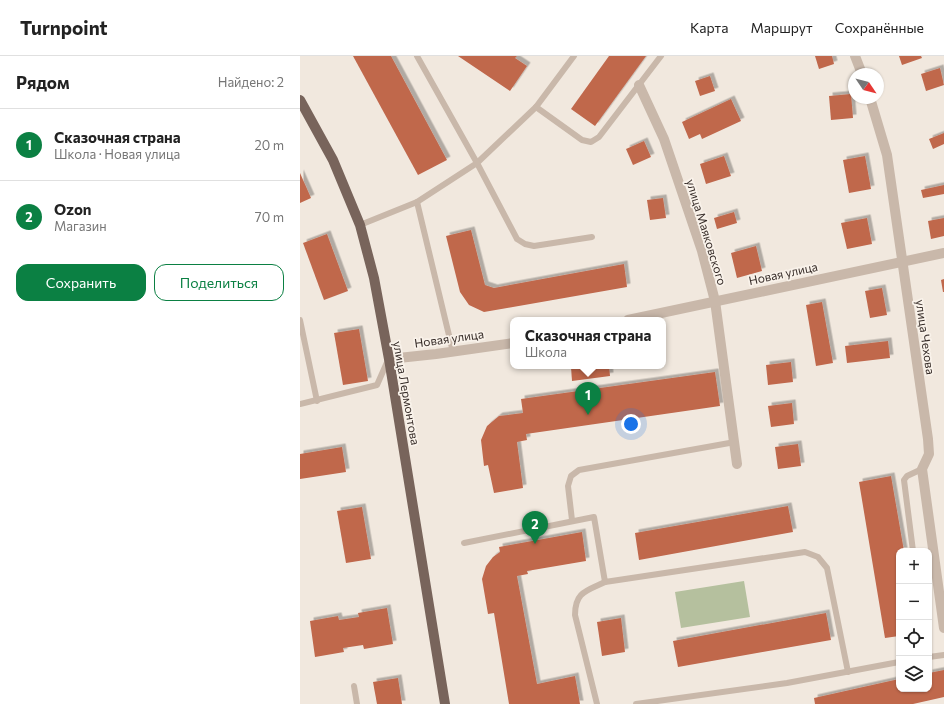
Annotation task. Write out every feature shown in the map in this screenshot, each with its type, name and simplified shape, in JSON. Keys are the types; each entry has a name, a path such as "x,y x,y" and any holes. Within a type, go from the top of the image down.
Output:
{"main road":[{"name":"улица Лермонтова","path":"300,100 303,111 333,160 360,225 374,278 389,358 445,704"}],"street":[{"path":"855,56 860,68"},
{"name":"улица Маяковского","path":"639,85 664,139 702,251 715,301 737,464"},
{"name":"улица Чехова","path":"872,104 887,155 928,439 929,454 922,469 944,628"},
{"name":"Новая улица","path":"642,317 902,260 944,253"},
{"name":"Новая улица","path":"389,358 452,352 510,343"}],"lane":[{"path":"416,56 517,239 524,244 534,246 592,237"},
{"path":"360,225 417,202 476,163 536,107 574,56"},
{"path":"536,107 582,140 591,142 599,137 660,56"},
{"path":"417,202 452,352"},
{"path":"300,320 317,401"},
{"path":"300,404 377,385 389,358"},
{"path":"572,520 568,486 571,476 579,470 735,442"},
{"path":"913,548 904,480 907,476 922,469"},
{"path":"464,543 594,516 605,582"},
{"path":"598,704 575,615 575,602 582,593 605,582 805,552 818,557 827,568 848,672"},
{"path":"932,657 944,655"},
{"path":"636,704 786,683 896,663"},
{"path":"354,686 357,704"}],"green space":[{"path":"744,581 750,617 681,628 675,592"}],"building":[{"path":"353,56 391,56 447,160 418,175"},
{"path":"458,56 517,56 515,58 527,66 510,91"},
{"path":"609,56 646,56 595,126 571,109"},
{"path":"815,56 832,56 834,64 819,69"},
{"path":"899,56 921,56 922,58 902,65"},
{"path":"940,68 944,85 926,91 921,74"},
{"path":"710,76 715,91 700,96 695,81"},
{"path":"848,94 848,104 852,104 853,118 831,120 829,96"},
{"path":"731,99 741,121 702,139 700,134 689,139 682,122"},
{"path":"944,133 944,144 933,149 929,139"},
{"path":"644,141 651,157 633,165 626,149"},
{"path":"724,156 731,176 706,184 700,164"},
{"path":"865,156 871,189 849,193 843,160"},
{"path":"300,173 311,198 300,203"},
{"path":"944,185 944,194 923,198 921,190"},
{"path":"663,198 666,218 650,220 647,200"},
{"path":"734,212 737,223 717,229 714,218"},
{"path":"867,218 872,244 847,249 841,223"},
{"path":"944,218 944,236 931,239 928,221"},
{"path":"471,230 485,285 494,288 624,264 627,287 484,312 469,305 460,292 446,236"},
{"path":"327,234 348,291 324,300 303,243"},
{"path":"756,246 762,271 737,278 731,253"},
{"path":"944,279 944,292 943,292 941,280"},
{"path":"882,288 887,315 870,318 865,291"},
{"path":"822,302 833,363 816,366 806,305"},
{"path":"359,329 368,381 343,385 334,333"},
{"path":"888,341 890,358 847,363 845,346"},
{"path":"791,362 793,382 768,385 766,365"},
{"path":"571,369 609,369 610,376 572,381"},
{"path":"715,372 720,406 526,434 527,440 517,442 523,488 494,493 488,465 484,466 481,440 487,426 499,416 523,413 521,399"},
{"path":"792,403 794,424 771,427 768,406"},
{"path":"798,444 801,466 778,469 775,447"},
{"path":"342,447 346,472 300,479 300,454"},
{"path":"891,476 903,548 896,548 896,636 885,638 859,482"},
{"path":"788,506 793,532 639,560 635,533"},
{"path":"362,507 371,559 346,563 337,511"},
{"path":"582,532 586,561 527,571 528,574 517,576 537,684 575,676 580,704 509,704 494,613 488,614 482,579 486,566 493,557 500,552 499,547"},
{"path":"387,608 393,644 364,649 363,645 343,648 344,652 315,657 310,621 338,616 339,620 359,617 358,613"},
{"path":"826,613 831,640 678,667 673,641"},
{"path":"621,618 625,652 602,656 597,622"},
{"path":"944,670 944,697 913,704 815,704 814,698 896,680 896,692 932,692 932,672"},
{"path":"398,678 402,704 377,704 373,682"}],"place":[{"name":"Сказочная страна","path":"588,415"},
{"name":"Ozon","path":"535,544"}]}
